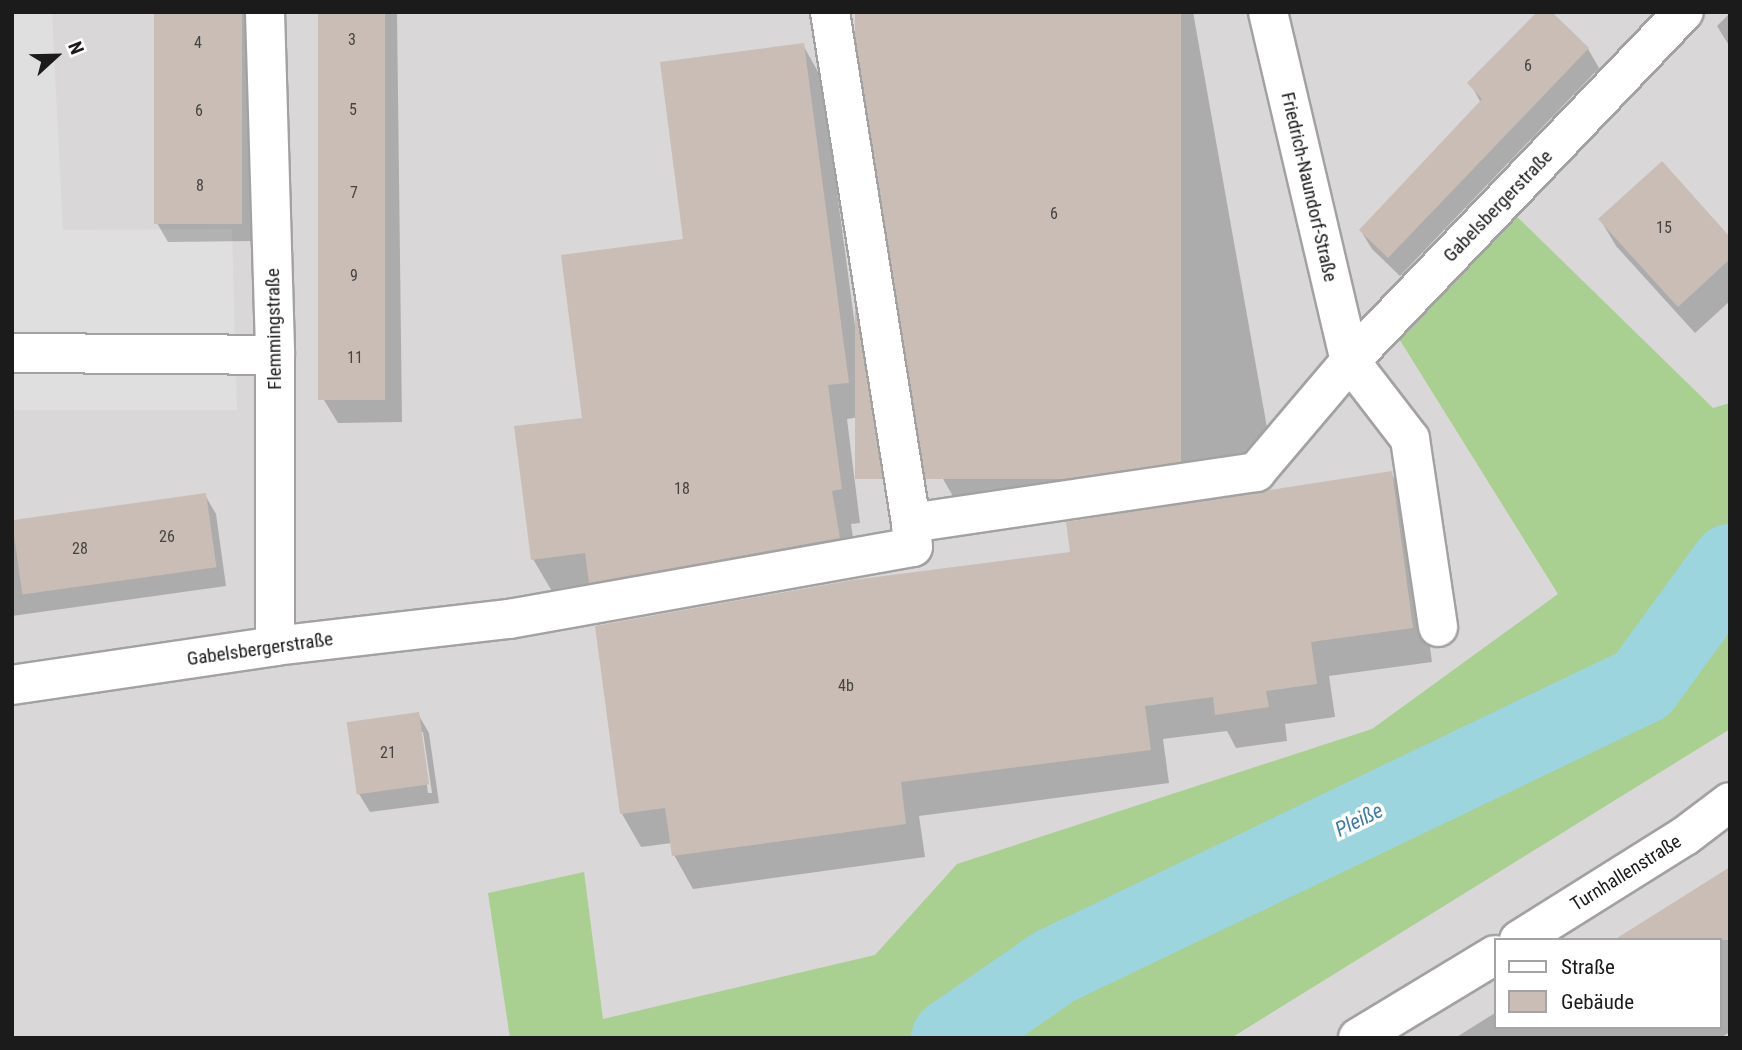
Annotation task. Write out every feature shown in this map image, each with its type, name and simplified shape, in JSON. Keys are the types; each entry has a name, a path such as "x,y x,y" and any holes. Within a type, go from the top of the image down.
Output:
{"street":[{"name":"Flemmingstraße","path":"265,12 275,355 275,646"},
{"path":"830,12 911,523"},
{"name":"Friedrich-Naundorf-Straße","path":"1268,12 1350,361"},
{"name":"Gabelsbergerstraße","path":"12,685 275,646 509,619 913,547 911,523 1256,472 1350,361 1684,12"},
{"path":"12,354 275,355"},
{"path":"1350,361 1409,439 1438,627"},
{"name":"Turnhallenstraße","path":"1522,938 1685,836 1730,802"},
{"path":"1358,1038 1494,956"}],"shaded area":[{"path":"12,12 1730,12 1730,1038 12,1038"},
{"path":"12,12 52,12 63,230 232,229 237,410 12,410"}],"green space":[{"path":"1502,202 1713,408 1730,403 1730,729 1231,1038 510,1038 488,893 584,872 603,1019 875,955 957,864 1372,729 1558,594 1388,321"}],"building":[{"path":"154,12 242,12 242,224 154,224"},
{"path":"318,12 385,12 385,400 318,400"},
{"path":"855,12 1181,12 1181,479 855,479"},
{"path":"1537,12 1552,12 1589,48 1388,258 1359,230 1482,99 1467,83"},
{"path":"804,43 849,383 828,385 842,489 832,491 840,538 589,583 585,553 531,560 514,426 582,418 561,255 683,239 660,62"},
{"path":"1662,161 1730,237 1730,259 1678,307 1598,219"},
{"path":"1392,471 1413,628 1311,642 1317,684 1266,691 1269,707 1215,715 1213,697 1145,706 1151,750 901,782 906,824 672,856 665,808 620,814 595,626 853,580 1070,552 1066,522"},
{"path":"206,493 216,567 22,595 12,520"},
{"path":"419,712 429,784 357,794 347,722"},
{"path":"1730,867 1730,940 1617,938"}],"waterway":[{"name":"Pleiße","path":"950,1038 1054,966 1642,684 1730,563"}]}
